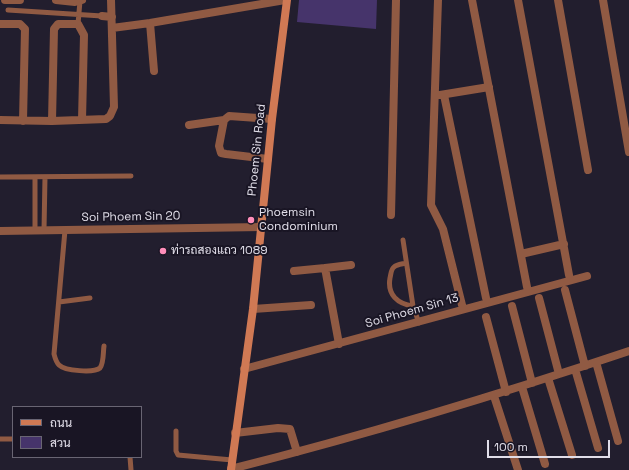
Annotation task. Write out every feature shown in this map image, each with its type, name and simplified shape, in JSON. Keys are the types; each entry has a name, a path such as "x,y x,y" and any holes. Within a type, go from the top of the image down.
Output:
{"street":[{"path":"6,0 20,0"},
{"path":"56,0 81,1"},
{"path":"0,120 52,121 106,119 113,112 111,0"},
{"path":"112,28 150,24 286,0"},
{"name":"Phoem Sin Road","path":"231,470 253,309 272,119 286,0"},
{"path":"391,215 396,0"},
{"path":"438,0 431,205 443,229 462,305"},
{"path":"472,0 527,287"},
{"path":"518,0 570,275"},
{"path":"558,0 588,170"},
{"path":"603,0 629,152"},
{"path":"102,16 112,17"},
{"path":"52,121 54,29 62,22 78,24 84,35 82,120"},
{"path":"0,24 20,24 25,29 23,120"},
{"path":"150,24 154,71"},
{"path":"435,96 489,87"},
{"path":"444,95 486,298"},
{"path":"189,125 224,120 229,116 235,115 272,119"},
{"path":"224,120 219,146 221,153 268,159"},
{"name":"Soi Phoem Sin 20","path":"0,231 262,227"},
{"path":"521,254 564,244"},
{"path":"294,272 351,266"},
{"path":"325,268 339,344"},
{"name":"Soi Phoem Sin 13","path":"244,369 419,323 440,315 587,276"},
{"path":"565,290 585,366"},
{"path":"539,298 559,374"},
{"path":"253,309 311,305"},
{"path":"512,306 532,383"},
{"path":"486,317 506,392"},
{"path":"231,470 494,396 596,362 628,354"},
{"path":"596,362 618,441"},
{"path":"575,369 598,448"},
{"path":"548,378 572,456"},
{"path":"522,387 545,464"},
{"path":"494,396 518,470"},
{"path":"235,433 278,428 290,429 297,452"}],"lane":[{"path":"78,24 81,1"},
{"path":"8,10 102,16"},
{"path":"0,177 131,176"},
{"path":"35,177 35,230"},
{"path":"44,230 45,177"},
{"path":"65,230 54,354 60,366 72,370 96,370 100,367 102,362 104,346"},
{"path":"403,240 413,306 419,323"},
{"path":"406,263 396,265 393,268 389,283 391,293 396,300 402,304 413,306"},
{"path":"59,302 90,298"},
{"path":"176,431 176,451 178,455 232,460"},
{"path":"0,439 12,439"},
{"path":"130,458 131,470"}],"green space":[{"path":"299,0 377,0 376,29 297,22"}],"place":[{"name":"Phoemsin Condominium","path":"251,220"},
{"name":"ท่ารถสองแถว 1089","path":"163,251"}]}
